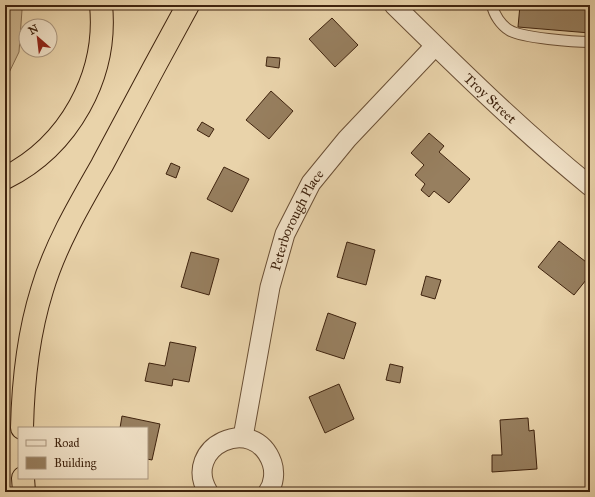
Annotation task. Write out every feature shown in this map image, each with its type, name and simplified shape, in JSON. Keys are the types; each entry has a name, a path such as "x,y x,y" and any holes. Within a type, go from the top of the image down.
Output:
{"highway":[{"path":"5,178 27,165 49,147 67,126 82,102 93,76 100,50 102,22 101,5"},
{"path":"22,427 23,391 29,348 38,304 51,265 69,224 188,5"},
{"path":"22,479 24,492"}],"street":[{"name":"Troy Street","path":"394,5 435,46 565,166 590,186"},
{"name":"Peterborough Place","path":"243,437 270,287 286,234 311,183 347,139 435,46"},
{"path":"208,492 201,474 209,451 219,442 230,438 243,437 254,441 263,447 270,456 274,478 268,492"}],"lane":[{"path":"492,5 500,21 510,31 575,42 590,42"}],"shaded area":[{"path":"5,5 18,5 22,10 21,18 18,18 18,54 5,81"}],"building":[{"path":"520,5 590,5 590,33 518,27"},
{"path":"332,18 358,45 335,67 309,39"},
{"path":"267,57 280,58 279,68 266,66"},
{"path":"271,91 293,111 269,139 246,120"},
{"path":"202,122 214,129 209,137 197,130"},
{"path":"429,133 444,146 439,152 470,179 449,203 434,191 429,197 421,190 425,184 415,175 424,165 411,153"},
{"path":"171,163 180,167 176,178 166,174"},
{"path":"224,167 249,179 232,212 207,199"},
{"path":"559,241 590,265 590,275 574,295 538,267"},
{"path":"347,242 375,250 366,285 337,277"},
{"path":"191,252 219,259 209,295 181,287"},
{"path":"426,276 441,280 435,299 421,295"},
{"path":"328,313 356,323 344,359 316,350"},
{"path":"170,342 196,347 189,382 173,379 172,386 145,381 149,363 165,366"},
{"path":"390,364 403,367 400,383 386,380"},
{"path":"339,384 354,419 325,433 309,397"},
{"path":"122,416 160,424 152,460 148,459 148,427 120,427"},
{"path":"528,418 529,431 534,430 537,469 492,472 492,455 502,455 500,420"}]}
